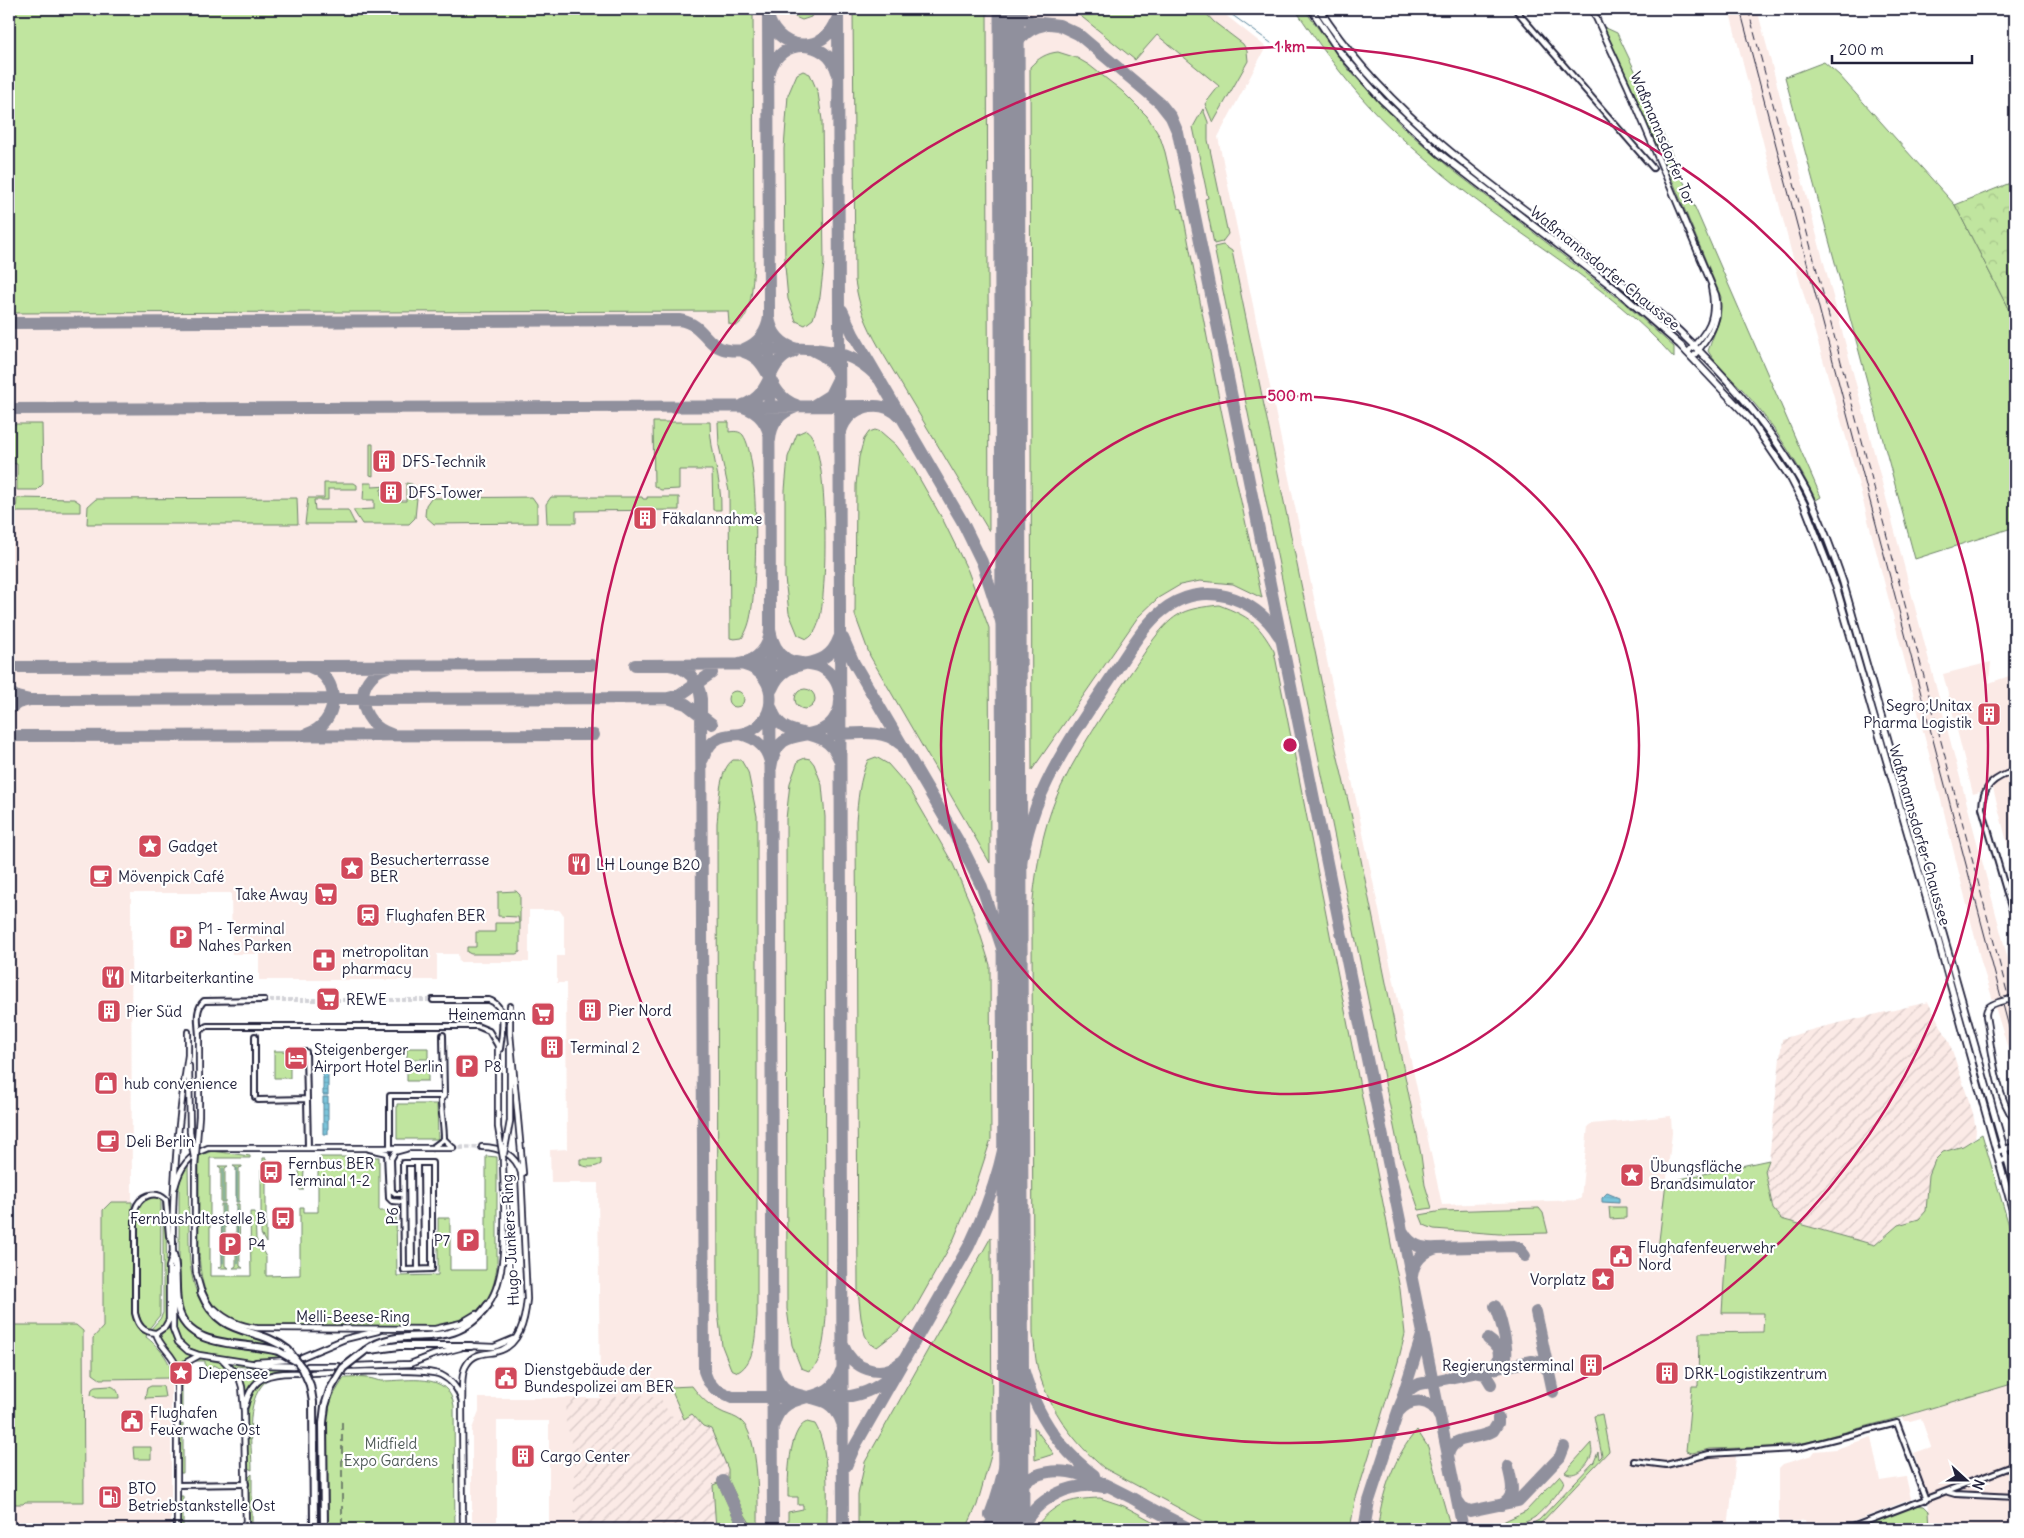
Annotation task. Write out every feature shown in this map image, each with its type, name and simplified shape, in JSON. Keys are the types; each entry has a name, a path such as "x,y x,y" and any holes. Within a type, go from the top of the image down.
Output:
{"highway":[{"path":"173,1254 176,1267 177,1306 183,1321 192,1332 212,1340 278,1351 297,1366"},
{"path":"201,1292 210,1310 225,1323 243,1332 273,1340 288,1350 310,1385 313,1402 314,1529"},
{"path":"324,1529 323,1422 330,1390 343,1368 355,1357 384,1341 436,1337 455,1331 477,1318 488,1305"},
{"path":"366,1350 399,1346 471,1346"}],"main road":[{"name":"Waßmannsdorfer Chaussee","path":"1310,9 1339,51 1382,100 1439,153 1618,291 1689,355 1750,419 1772,449 1804,504 1836,586 1929,908 2015,1219"},
{"name":"Waßmannsdorfer Chaussee","path":"1319,9 1332,30 1358,63 1392,99 1454,156 1615,278 1686,338 1743,398 1775,440 1807,492 1827,537 1843,582 2015,1187"}],"street":[{"path":"1516,9 1653,168"},
{"name":"Waßmannsdorfer Tor","path":"1592,9 1628,87 1716,295 1717,315 1711,332 1689,355"},
{"path":"2015,772 1995,778 1984,792 1982,808 2015,920"},
{"path":"2015,998 1998,1002 1986,1009 2002,1095 2009,1113 2015,1121"},
{"name":"Melli-Beese-Ring","path":"264,1000 204,1001 198,1010 199,1124 195,1166 195,1259 196,1273 201,1292 219,1314 228,1320 245,1326 306,1329 435,1329 451,1326 470,1318 488,1305 498,1286 503,1265 503,1158 498,1127 498,1061 501,1012 496,1003 489,1000 433,1000"},
{"name":"Melli-Beese-Ring","path":"503,1158 510,1121 510,1006"},
{"path":"199,1031 207,1026 477,1026 489,1031 499,1048"},
{"name":"Melli-Beese-Ring","path":"188,1032 190,1132 195,1166"},
{"path":"510,1033 520,1130 522,1178"},
{"path":"443,1035 444,1096 442,1099 441,1121 444,1125 444,1139 453,1148"},
{"path":"255,1036 256,1098 307,1099"},
{"path":"306,1052 308,1147"},
{"path":"188,1055 174,1155 172,1203 173,1329 182,1346 199,1356 269,1362 288,1360"},
{"path":"390,1148 390,1096 444,1096"},
{"path":"431,1148 444,1139"},
{"path":"1996,1152 2015,1146"},
{"name":"Hugo-Junkers-Ring","path":"482,1147 497,1149 510,1155 519,1166 522,1178 526,1299 525,1319 522,1328 514,1339"},
{"path":"173,1242 176,1235 175,1187 177,1178 187,1161 197,1153 210,1148 453,1148"},
{"path":"366,1148 375,1152 388,1153 389,1198 392,1202 404,1202"},
{"path":"404,1194 396,1194 392,1191 391,1159 395,1152 409,1148"},
{"path":"1999,1162 2015,1156"},
{"name":"P6","path":"403,1163 418,1163 418,1269 404,1270 404,1202 403,1163"},
{"path":"418,1163 432,1163 432,1269 418,1269"},
{"path":"173,1242 169,1236 166,1200 156,1195 143,1197 137,1203 135,1210 135,1313 142,1329 156,1333 165,1327 168,1320 169,1267 173,1254"},
{"path":"302,1357 360,1334 394,1329"},
{"path":"156,1333 158,1341 175,1361 177,1373 177,1529"},
{"path":"354,1366 410,1364 446,1351 471,1346 494,1347 514,1339"},
{"path":"463,1529 462,1402 463,1377 466,1364 478,1354 502,1349 510,1345 514,1339"},
{"path":"177,1373 191,1359 199,1356"},
{"path":"222,1359 239,1377 244,1411 246,1529"},
{"path":"232,1360 264,1366 297,1366"},
{"path":"308,1366 338,1366"},
{"path":"312,1372 333,1372"},
{"path":"347,1372 422,1372 438,1374 452,1382 462,1402"},
{"path":"244,1411 249,1394 261,1379 273,1374 298,1373"},
{"path":"1634,1461 1666,1465 1709,1454 1795,1449 1897,1424 1926,1500"},
{"path":"1847,1529 2015,1465"},
{"path":"178,1485 246,1484"},
{"path":"1948,1492 2015,1497"}],"shaded area":[{"path":"9,9 1218,9 1266,47 1218,137 1442,1205 1578,1200 1581,1198 1588,1126 1591,1124 1671,1116 1672,1133 1659,1249 1726,1250 1723,1312 1764,1313 1763,1332 1699,1333 1698,1386 1692,1386 1686,1451 1692,1453 1710,1449 1737,1448 1728,1529 549,1529 549,1421 497,1421 497,1529 472,1529 472,1429 479,1411 479,1398 600,1398 598,1183 551,1183 550,1150 567,1149 566,983 557,983 557,956 564,956 564,915 559,910 529,910 529,962 459,962 458,954 437,954 437,980 259,980 259,954 232,954 231,893 131,893 132,1202 111,1202 103,1211 103,1328 100,1379 171,1378 171,1529 9,1529"},
{"path":"1729,9 1757,9 2015,986 2015,1071 1981,962 1850,451 1791,251"},
{"path":"1991,662 1989,683 2015,674 2015,873 1993,788 1973,794 1943,674"},
{"path":"1928,1002 1949,1041 1973,1113 1976,1130 1975,1137 1963,1146 1953,1148 1929,1175 1926,1211 1919,1219 1898,1225 1875,1245 1781,1219 1773,1210 1765,1171 1769,1160 1782,1039 1814,1029"},
{"path":"2015,1383 2015,1529 1930,1529 1928,1498 1914,1453 1931,1447 1921,1418 1904,1421 1901,1417"},
{"path":"637,1394 661,1399 670,1415 683,1419 692,1414 703,1426 711,1429 728,1469 728,1479 713,1486 716,1529 574,1529 574,1462 571,1461 571,1436 566,1426 565,1399 601,1399"},
{"path":"1871,1437 1880,1481 1906,1477 1911,1499 1835,1529 1807,1529 1805,1520 1779,1524 1779,1468 1783,1464 1812,1455 1815,1451 1836,1449"}],"green space":[{"path":"9,9 753,9 754,265 751,298 746,315 736,326 729,324 728,311 9,313"},
{"path":"792,9 814,9 811,17 802,20 795,17"},
{"path":"853,9 987,9 989,531 879,347 861,307 855,281"},
{"path":"1072,9 1202,9 1214,22 1243,44 1247,51 1248,61 1213,123 1205,104 1219,86 1157,35 1135,60"},
{"path":"1295,9 1304,9 1347,68 1405,129 1450,168 1622,301 1674,347 1674,358 1621,307 1472,197 1397,133 1350,84"},
{"path":"1604,27 1617,33 1639,79 1821,497 1816,500 1802,473 1768,421 1708,351 1720,318 1721,297 1674,184"},
{"path":"1058,52 1077,58 1089,65 1122,91 1147,116 1160,137 1178,208 1182,209 1222,414 1262,598 1233,584 1200,581 1180,585 1158,598 1138,617 1032,770 1030,67 1043,56"},
{"path":"1824,62 1839,75 1955,205 2015,322 2015,527 1915,559 1785,77"},
{"path":"803,71 810,74 818,93 822,120 824,263 820,297 813,319 805,325 796,321 788,299 785,266 784,149 788,95 797,74"},
{"path":"1203,109 1208,122 1208,140 1228,234 1222,242 1214,244 1205,199 1208,198 1193,127"},
{"path":"2015,181 2015,322 1955,205"},
{"path":"1223,245 1232,251 1329,719 1356,835 1421,1155 1425,1185 1432,1208 1419,1210 1399,1151 1214,247"},
{"path":"653,422 710,422 720,488 721,510 713,510 712,470 679,470 679,489 661,490 654,486"},
{"path":"718,422 729,422 729,432 737,432 743,435 748,448 755,494 756,549 751,613 748,626 742,638 734,639 730,638 729,491 719,446"},
{"path":"9,424 42,424 43,484 37,490 17,490 17,464 9,463"},
{"path":"806,430 814,440 819,460 825,518 824,578 820,617 814,632 807,639 798,635 789,613 785,578 785,490 788,457 797,434"},
{"path":"875,430 881,432 896,445 914,469 943,520 968,571 989,628 990,863 870,656 855,615 856,485 859,457 864,439 869,432"},
{"path":"370,444 373,444 373,476 370,475"},
{"path":"324,483 354,483 357,485 357,489 328,489 328,500 314,500 315,510 348,510 355,524 305,524 308,498 324,498"},
{"path":"364,483 372,483 372,487 388,486 388,489 381,489 381,496 400,496 401,501 406,501 406,483 412,484 412,498 417,498 415,518 409,524 362,524 353,510 374,509 374,500 363,500"},
{"path":"532,497 537,504 537,523 434,524 425,516 426,505 431,498"},
{"path":"551,497 642,497 647,499 647,497 679,497 679,510 576,511 576,523 547,523 546,504"},
{"path":"17,498 74,499 80,503 80,512 16,512"},
{"path":"297,498 298,524 87,524 88,506 96,499"},
{"path":"1219,605 1246,617 1252,622 1263,633 1274,651 1400,1289 1405,1334 1355,1501 1350,1529 1218,1529 1104,1468 1073,1437 1056,1413 1044,1387 1036,1359 1033,1334 1032,909 1038,862 1045,831 1061,787 1081,749 1153,640 1168,623 1182,613 1197,608"},
{"path":"805,689 812,692 815,699 812,706 805,709 798,706 795,699 798,692"},
{"path":"733,691 739,691 744,696 742,705 733,707 728,702 728,696"},
{"path":"876,757 888,764 909,788 953,864 971,905 990,965 991,1139 975,1188 953,1241 914,1310 898,1331 877,1347 870,1344 865,1335 858,1291 856,821 859,790 863,775 868,760"},
{"path":"805,758 810,759 814,764 822,785 825,817 826,1316 820,1355 814,1368 809,1371 801,1368 792,1345 787,1309 786,819 790,783 798,761"},
{"path":"733,760 741,760 748,772 757,816 757,1316 754,1347 748,1361 738,1372 731,1369 722,1346 718,1312 717,823 724,772"},
{"path":"516,891 520,895 520,952 516,954 471,954 467,952 467,947 476,947 476,932 495,932 495,923 519,923 518,917 498,916 498,892"},
{"path":"407,1048 428,1048 428,1059 407,1059"},
{"path":"274,1051 290,1051 290,1078 274,1078"},
{"path":"407,1069 428,1069 428,1081 407,1081"},
{"path":"397,1104 437,1104 438,1139 397,1139"},
{"path":"1982,1134 2015,1246 2015,1383 1808,1442 1771,1447 1710,1449 1692,1453 1686,1451 1692,1386 1698,1386 1699,1333 1763,1332 1764,1313 1722,1313 1726,1250 1658,1249 1666,1182 1769,1160 1765,1171 1773,1209 1781,1219 1875,1245 1898,1225 1919,1219 1926,1211 1929,1175 1935,1160 1943,1152 1963,1146"},
{"path":"212,1151 250,1156 250,1158 210,1158 210,1276 251,1276 250,1212 255,1212 256,1239 266,1257 266,1276 300,1275 300,1207 304,1207 304,1212 318,1212 318,1157 379,1157 379,1211 396,1211 397,1276 438,1275 438,1218 450,1218 450,1270 486,1270 486,1156 497,1157 497,1265 488,1297 467,1318 445,1326 257,1326 237,1322 223,1314 212,1304 202,1276 199,1244 199,1156"},
{"path":"263,1158 266,1158 266,1243 261,1234 261,1169 263,1169"},
{"path":"580,1159 601,1159 601,1164 587,1167 580,1164"},
{"path":"188,1164 189,1253 193,1280 203,1304 211,1315 230,1329 283,1349 211,1337 198,1332 188,1324 181,1312 179,1296 179,1186 182,1173"},
{"path":"218,1166 228,1166 225,1168 225,1202 221,1202 221,1168"},
{"path":"233,1166 242,1166 239,1168 239,1202 236,1202 236,1168"},
{"path":"299,1169 304,1169 303,1190 300,1190"},
{"path":"154,1197 161,1199 160,1315 148,1330 142,1325 138,1312 137,1213 142,1201"},
{"path":"163,1201 166,1214 167,1316 162,1327 157,1330 150,1330 163,1313"},
{"path":"111,1202 132,1202 133,1316 137,1327 147,1334 146,1337 160,1350 168,1361 171,1378 100,1379 93,1374 93,1338 103,1327 103,1210"},
{"path":"221,1204 225,1204 225,1266 229,1268 218,1268 222,1266"},
{"path":"236,1204 239,1204 240,1266 243,1268 233,1268 236,1266"},
{"path":"1609,1207 1626,1207 1626,1218 1610,1219"},
{"path":"1539,1208 1543,1213 1548,1233 1499,1234 1434,1229 1424,1225 1420,1215 1442,1211"},
{"path":"991,1237 992,1452 977,1505 966,1529 858,1529 858,1495 865,1462"},
{"path":"175,1309 190,1333 201,1339 213,1343 267,1352 283,1360 230,1358 201,1353 190,1348 182,1342 178,1334 175,1326"},
{"path":"9,1325 76,1325 83,1331 84,1502 25,1502 23,1504 9,1504"},
{"path":"167,1328 170,1328 175,1341 181,1348 192,1356 182,1365 180,1365 161,1341 161,1335"},
{"path":"200,1358 222,1363 232,1370 229,1373 214,1365 205,1370 205,1361 195,1361"},
{"path":"230,1363 295,1369 264,1374 261,1369 237,1366 235,1368"},
{"path":"237,1370 259,1371 261,1376 251,1384 247,1392"},
{"path":"179,1378 182,1379 182,1417 179,1415"},
{"name":"Midfield Expo Gardens","path":"344,1378 371,1378 382,1381 426,1380 444,1387 451,1395 454,1406 455,1529 328,1529 327,1418 331,1399"},
{"path":"264,1380 265,1382 258,1390 254,1400 252,1412 252,1470 248,1468 248,1408 256,1388"},
{"path":"110,1386 117,1390 119,1398 97,1398 91,1395 92,1389 95,1387"},
{"path":"163,1386 165,1397 145,1398 147,1388"},
{"path":"692,1386 710,1405 741,1421 747,1429 752,1441 757,1472 758,1529 752,1526 745,1515 728,1479 728,1469 711,1429 703,1426 692,1414 684,1419 670,1387"},
{"path":"1602,1414 1609,1451 1539,1525 1529,1529 1521,1529 1539,1520 1594,1462 1598,1452 1599,1459 1602,1456 1594,1416"},
{"path":"807,1422 815,1424 823,1446 827,1475 827,1529 788,1529 788,1512 803,1509 803,1505 798,1505 798,1497 788,1497 788,1479 790,1455 796,1434 801,1426"},
{"path":"183,1424 183,1473 180,1473 179,1426"},
{"path":"1034,1427 1054,1454 1035,1460"},
{"path":"1417,1430 1428,1447 1451,1529 1378,1529 1379,1516 1390,1476 1402,1451"},
{"path":"1591,1443 1592,1454 1584,1467 1577,1473 1569,1474 1565,1472"},
{"path":"133,1447 151,1447 151,1459 134,1459"},
{"path":"252,1474 252,1529 249,1529 249,1477"},
{"path":"1560,1475 1564,1480 1561,1489 1535,1517 1514,1529 1488,1529 1526,1511"},
{"path":"718,1483 739,1529 716,1529 713,1485"},
{"path":"180,1496 183,1496 183,1529 180,1529"},
{"path":"1100,1498 1124,1506 1167,1529 1034,1529 1048,1513 1062,1504 1070,1501"},
{"path":"1916,1505 1924,1506 1929,1511 1930,1529 1852,1529"}],"water":[{"path":"323,1072 328,1072 328,1095 323,1095"},
{"path":"323,1097 328,1097 328,1134 323,1134"},
{"path":"1607,1193 1619,1198 1619,1203 1602,1202 1602,1198"}],"waterway":[{"path":"1224,9 1271,43"},
{"path":"223,1168 223,1201"},
{"path":"237,1168 237,1201"},
{"path":"223,1205 223,1263"},
{"path":"237,1206 238,1263"}],"taxiway":[{"path":"768,9 773,1529"},
{"path":"838,9 843,1529"},
{"path":"1015,9 1025,19 1032,22 1059,25 1078,34 1160,103 1171,117 1178,133 1463,1529"},
{"path":"769,19 775,30 783,38 793,43 803,44 814,43 823,38 831,30 837,19"},
{"path":"1009,63 1020,39 1030,30 1044,25"},
{"path":"770,71 775,60 783,52 793,47 804,46 824,53 832,61 837,72"},
{"path":"842,310 853,334 962,521 982,562 1002,624 1011,687"},
{"path":"744,349 754,344 761,337 769,317 772,328 778,338 786,345 797,349"},
{"path":"9,323 679,320 694,325 712,342 723,349 734,351 805,349 837,353 852,358 879,379"},
{"path":"814,351 830,361 839,377 830,395 814,405"},
{"path":"744,352 753,356 760,363 779,393 786,400 796,405"},
{"path":"743,405 753,400 760,393 766,386 778,363 785,356 794,352"},
{"path":"9,409 871,406"},
{"path":"743,407 754,412 762,419 770,440 772,428 781,415 796,407"},
{"path":"841,431 851,415 866,407 883,407 899,416"},
{"path":"1012,925 1023,850 1031,821 1044,788 1084,718 1149,623 1177,601 1193,596 1210,594 1226,596 1256,610 1279,636"},
{"path":"739,664 751,660 761,653 767,643 770,630 775,646 783,656 795,662 821,667 834,679 840,695 838,711 828,726 820,731 786,740 779,745 774,754 771,768 768,755 761,745 752,738 740,734"},
{"path":"772,689 779,677 787,670 825,657 833,650 839,638"},
{"path":"843,638 854,663 963,849 982,887 1002,948 1008,976 1012,1020"},
{"path":"635,665 797,664"},
{"path":"9,667 591,665"},
{"path":"669,665 681,668 695,680 701,699 704,1371 708,1381 715,1389 732,1397 843,1397 860,1394 874,1388 899,1368"},
{"path":"740,734 753,729 762,722 768,711 770,700 769,689 764,679 756,670 744,665"},
{"path":"307,734 318,729 326,721 333,701 332,690 328,681 321,673 310,667"},
{"path":"387,667 376,673 368,681 364,690 363,701 371,721 380,729 391,734"},
{"path":"712,673 680,695 668,698 686,704 712,724"},
{"path":"9,692 17,697 30,700 668,698"},
{"path":"9,709 18,703 30,700"},
{"path":"772,709 777,720 785,727 823,740 832,747 839,759"},
{"path":"703,759 710,745 720,738 748,734"},
{"path":"833,734 877,734 893,739 900,744"},
{"path":"9,736 594,735"},
{"path":"846,1466 855,1446 978,1227 992,1189 1003,1149 1012,1088"},
{"path":"1403,1232 1417,1246 1437,1248 1427,1252 1420,1258 1412,1276"},
{"path":"1437,1248 1514,1246 1519,1248 1525,1256"},
{"path":"1495,1306 1506,1346 1505,1360 1496,1368"},
{"path":"1536,1312 1553,1392"},
{"path":"1013,1324 1023,1368 1038,1408 1061,1444 1094,1475"},
{"path":"1403,1395 1422,1335"},
{"path":"1488,1339 1497,1348 1499,1353 1498,1360"},
{"path":"843,1345 853,1360 860,1366 868,1369 876,1371 885,1370 901,1362"},
{"path":"1396,1417 1406,1393 1419,1384 1532,1361 1542,1363 1549,1372"},
{"path":"774,1371 780,1383 788,1391 827,1403 836,1411 842,1423"},
{"path":"774,1424 780,1412 787,1405 827,1390 835,1383 841,1371"},
{"path":"1475,1372 1485,1374 1491,1384"},
{"path":"990,1515 1007,1455 1013,1393"},
{"path":"1364,1529 1369,1501 1398,1412 1409,1404 1420,1402 1431,1406 1439,1416"},
{"path":"1448,1455 1451,1448 1460,1440 1493,1431 1498,1423 1498,1418"},
{"path":"1457,1500 1462,1507 1470,1511 1518,1501 1560,1457 1564,1447"},
{"path":"1501,1505 1510,1498 1512,1488 1508,1466"},
{"path":"988,1529 1002,1504 1013,1491 1028,1480 1043,1473 1058,1471 1087,1477 1102,1483 1190,1529"},
{"path":"723,1481 745,1529"},
{"path":"1021,1529 1036,1509 1056,1494 1067,1489 1079,1487 1104,1487"},
{"path":"998,1513 1007,1509 1014,1516"}],"runway":[{"path":"1009,9 1014,1529"}],"tunnel":[{"path":"264,1000 433,1000"},
{"path":"453,1148 482,1147"}],"tram line":[{"path":"1740,9 2015,1050"}],"railway":[{"path":"1748,9 2015,1022"},
{"path":"342,1422 342,1529"}],"place":[{"name":"DFS-Technik","path":"384,461"},
{"name":"DFS-Tower","path":"391,492"},
{"name":"Fäkalannahme","path":"645,518"},
{"name":"Segro;Unitax Pharma Logistik","path":"1989,714"},
{"name":"Gadget","path":"150,846"},
{"name":"LH Lounge B20","path":"579,864"},
{"name":"Besucherterrasse BER","path":"352,868"},
{"name":"Mövenpick Café","path":"101,876"},
{"name":"Take Away","path":"326,894"},
{"name":"Flughafen BER","path":"368,915"},
{"name":"P1 - Terminal Nahes Parken","path":"181,937"},
{"name":"metropolitan pharmacy","path":"324,960"},
{"name":"Mitarbeiterkantine","path":"113,977"},
{"name":"REWE","path":"328,999"},
{"name":"Pier Nord","path":"590,1010"},
{"name":"Pier Süd","path":"109,1011"},
{"name":"Heinemann","path":"543,1014"},
{"name":"Terminal 2","path":"552,1047"},
{"name":"Steigenberger Airport Hotel Berlin","path":"296,1058"},
{"name":"P8","path":"467,1066"},
{"name":"hub convenience","path":"106,1083"},
{"name":"Deli Berlin","path":"108,1141"},
{"name":"Fernbus BER Terminal 1-2","path":"271,1172"},
{"name":"Übungsfläche Brandsimulator","path":"1632,1175"},
{"name":"Fernbushaltestelle B","path":"283,1218"},
{"name":"P7","path":"468,1240"},
{"name":"P4","path":"230,1244"},
{"name":"Flughafenfeuerwehr Nord","path":"1621,1256"},
{"name":"Vorplatz","path":"1603,1279"},
{"name":"Regierungsterminal","path":"1591,1365"},
{"name":"Diepensee","path":"181,1373"},
{"name":"DRK-Logistikzentrum","path":"1667,1373"},
{"name":"Dienstgebäude der Bundespolizei am BER","path":"506,1378"},
{"name":"Flughafen Feuerwache Ost","path":"132,1421"},
{"name":"Cargo Center","path":"523,1456"},
{"name":"BTO Betriebstankstelle Ost","path":"110,1497"}]}
